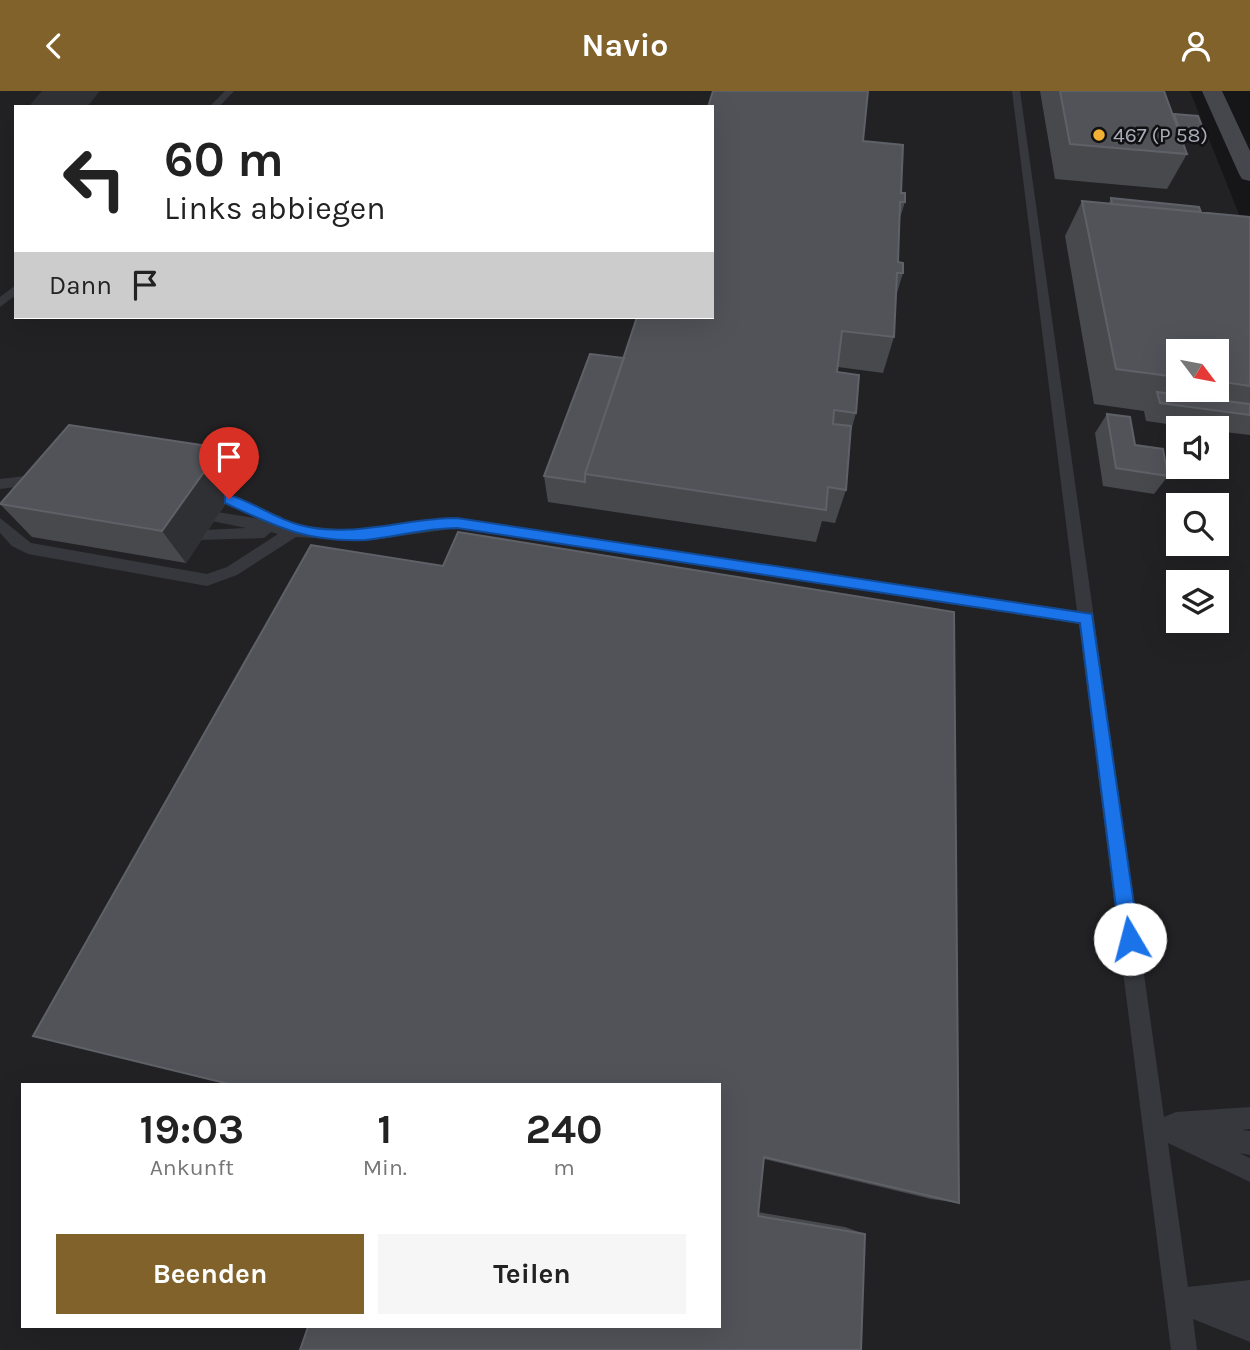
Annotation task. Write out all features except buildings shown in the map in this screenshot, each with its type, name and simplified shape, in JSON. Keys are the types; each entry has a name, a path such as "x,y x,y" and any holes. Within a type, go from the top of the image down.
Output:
{"street":[{"path":"1212,91 1250,174"}],"lane":[{"path":"215,105 230,91"},
{"path":"1016,91 1184,1350"},
{"path":"0,303 14,290"},
{"path":"3,491 57,484"},
{"path":"229,499 296,530"},
{"path":"217,517 331,535 367,534 431,523 457,523 1087,619"},
{"path":"0,523 17,542 28,548 207,580 232,571 296,530"},
{"path":"204,536 296,530"},
{"path":"1155,1125 1250,1118"},
{"path":"1155,1125 1250,1143"},
{"path":"1155,1125 1250,1171"},
{"path":"1178,1300 1250,1293"},
{"path":"1178,1300 1250,1314"},
{"path":"1178,1300 1250,1329"}],"shaded area":[{"path":"0,91 1190,91 1250,242 1250,1350 0,1350"}],"taxiway":[{"path":"57,105 75,91"}],"place":[{"name":"467 (P 58)","path":"1099,135"}],"route":[{"path":"229,499 296,530 331,535 367,534 431,523 457,523 1087,619 1130,939"}]}
